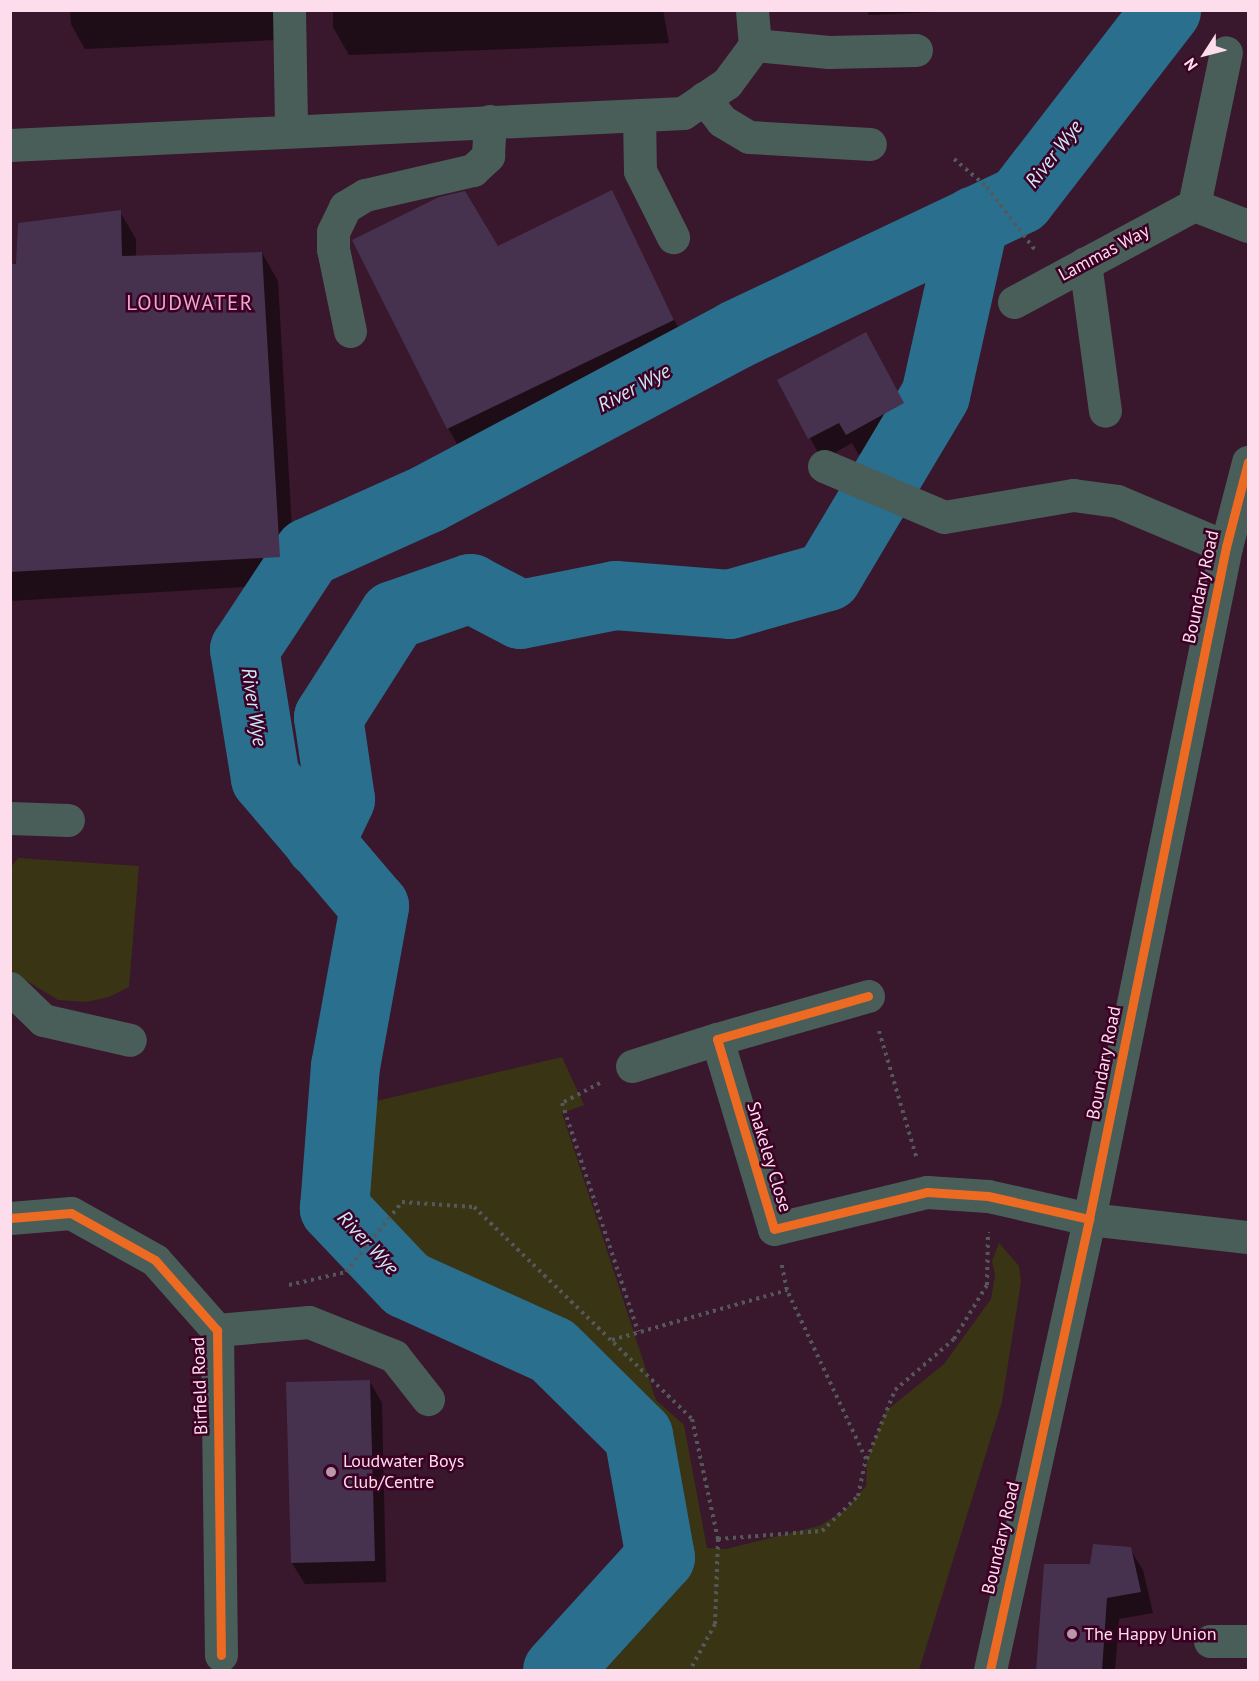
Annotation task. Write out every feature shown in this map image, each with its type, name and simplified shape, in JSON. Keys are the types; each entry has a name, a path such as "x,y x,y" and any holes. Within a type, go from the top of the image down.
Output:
{"street":[{"path":"289,10 291,129"},
{"path":"10,145 291,129 683,113 727,83 755,45 752,10"},
{"path":"755,45 828,52 916,50"},
{"path":"1226,52 1194,205 1248,226"},
{"path":"704,98 722,121 749,137 870,144"},
{"path":"639,115 640,171 673,237"},
{"path":"350,331 333,249 333,231 345,207 365,195 473,170 488,156 490,121"},
{"name":"Lammas Way","path":"1014,302 1194,205"},
{"path":"1085,264 1105,411"},
{"name":"Boundary Road","path":"990,1671 1089,1219 1226,547 1248,462"},
{"path":"824,466 944,517 1073,495 1117,501 1226,547"},
{"path":"10,818 68,820"},
{"path":"10,988 43,1020 130,1040"},
{"path":"632,1066 868,996"},
{"name":"Snakeley Close","path":"717,1039 774,1229 927,1192 988,1196 1089,1219 1248,1237"},
{"name":"Birfield Road","path":"10,1218 71,1213 155,1260 217,1330 221,1655"},
{"path":"217,1330 309,1323 394,1356 428,1399"},
{"path":"1210,1641 1248,1641"}],"path":[{"path":"954,159 987,187 1023,236"},
{"path":"868,996 927,1192"},
{"path":"632,1066 562,1103 638,1332"},
{"path":"718,1539 822,1531 858,1496 866,1460 895,1390 954,1339 987,1285 988,1196"},
{"path":"346,1272 402,1202 474,1208 692,1419 718,1539 715,1624 690,1671"},
{"path":"774,1229 787,1290 866,1460"},
{"path":"611,1340 787,1290"}],"shaded area":[{"path":"18,858 139,866 129,987 109,997 86,1002 58,1000 14,973 10,968 10,868"},
{"path":"562,1057 584,1105 562,1113 656,1400 684,1425 707,1548 726,1549 819,1526 845,1510 866,1486 867,1460 886,1411 944,1364 991,1299 995,1275 992,1261 999,1243 1019,1266 1021,1282 1002,1402 919,1670 576,1670 634,1582 648,1542 651,1490 638,1454 604,1396 560,1357 509,1327 418,1286 364,1257 349,1243 332,1138 368,1103"}],"building":[{"path":"612,190 674,320 447,429 352,240 439,197 465,191 498,246"},
{"path":"121,210 122,256 262,252 280,557 10,572 10,264 16,264 18,223"},
{"path":"866,332 904,403 846,435 839,423 808,439 777,380"},
{"name":"Loudwater Boys Club/Centre","path":"370,1380 375,1561 291,1563 286,1382"},
{"name":"The Happy Union","path":"1093,1544 1131,1547 1141,1592 1107,1598 1102,1671 1036,1671 1044,1564 1090,1564"}],"waterway":[{"name":"River Wye","path":"557,1670 660,1557 638,1435 552,1350 406,1284 334,1208 345,1066 374,906 265,778 244,649 308,552 428,498 736,334 1020,199 1166,10"},
{"path":"319,843 340,799 328,717 393,615 470,588 520,614 615,595 729,604 827,576 935,395 974,220"}],"cycle path":[{"path":"990,1670 1089,1219 1226,547 1248,462"},
{"path":"868,996 717,1039 774,1229 927,1192 988,1196 1089,1219"},
{"path":"10,1218 71,1213 155,1260 217,1330 221,1655"}],"place":[{"name":"Loudwater Boys Club/Centre","path":"331,1472"},
{"name":"The Happy Union","path":"1072,1634"}],"district":[{"name":"LOUDWATER","path":"190,303"}]}
